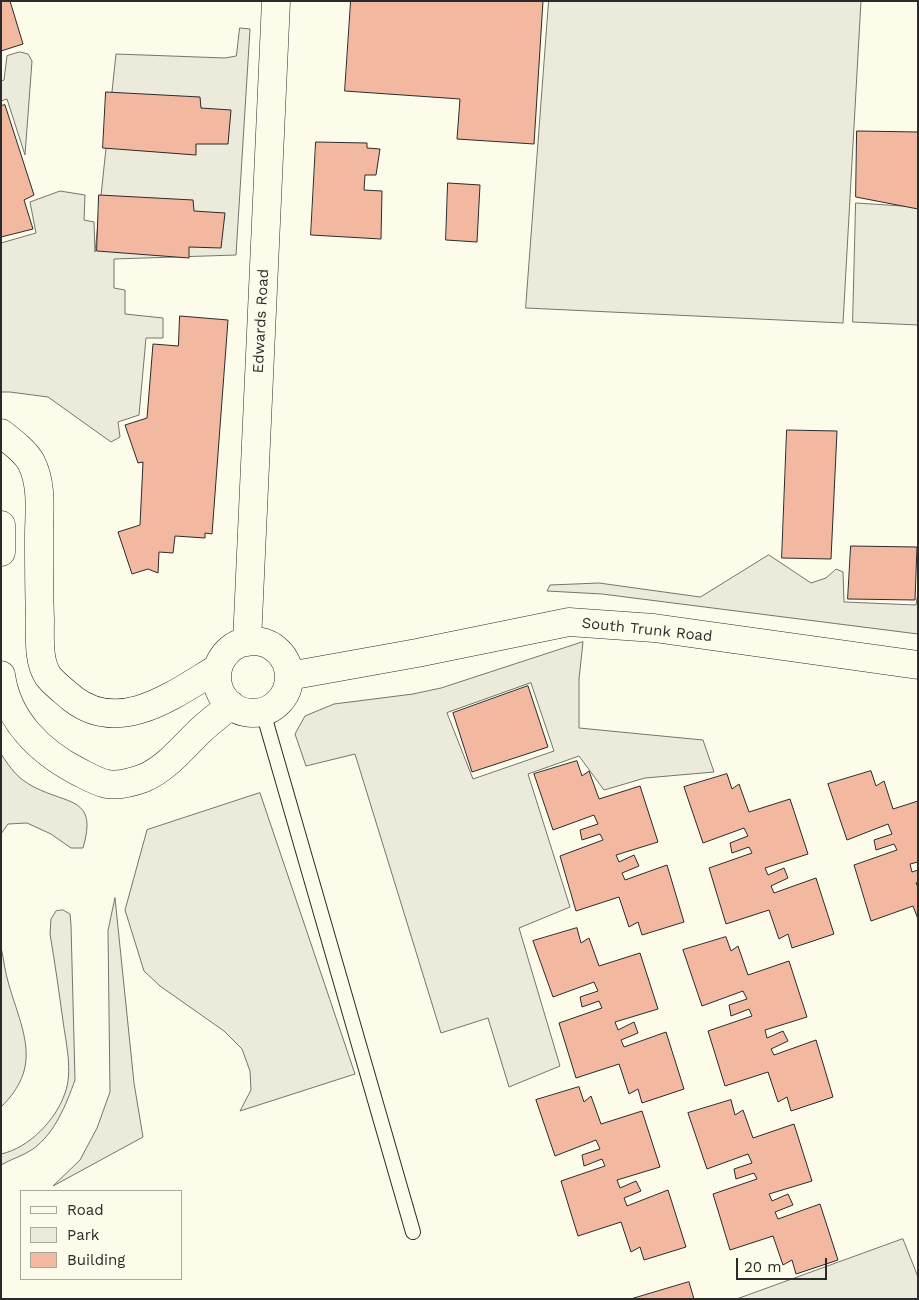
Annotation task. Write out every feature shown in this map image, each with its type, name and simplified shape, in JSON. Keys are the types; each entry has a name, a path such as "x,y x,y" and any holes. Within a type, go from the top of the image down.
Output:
{"street":[{"name":"Edwards Road","path":"247,642 276,1"},
{"path":"1,433 14,443 31,462 39,487 40,646 47,675 59,688 80,704 102,712 117,714 142,709 173,695 218,668"},
{"path":"1,525 1,552"},
{"name":"South Trunk Road","path":"289,676 417,653 569,622 654,628 918,665"},
{"path":"247,642 259,642 271,646 281,654 289,676 287,688 282,699 263,712 241,711 231,705 222,695 218,682 218,668 224,656 234,646 247,642"},
{"path":"1,675 12,712 43,750 65,765 107,784 127,783 145,778 158,770 231,705"}],"lane":[{"path":"263,712 413,1232"}],"green space":[{"path":"240,28 250,29 236,255 114,259 114,288 125,290 125,314 163,318 163,338 146,338 139,415 118,422 120,437 111,442 48,397 1,392 1,243 36,233 30,202 60,191 85,195 84,220 94,222 95,252 116,54 225,58 236,56"},
{"path":"20,52 28,54 32,61 25,155 7,99 1,101 1,81 4,80 7,56"},
{"path":"856,203 918,207 918,325 853,322"},
{"path":"769,555 811,583 826,578 836,569 843,572 844,602 916,605 918,592 918,634 602,594 547,591 550,585 599,583 700,597"},
{"path":"583,642 579,679 579,728 703,740 714,772 645,778 604,790 579,756 528,774 570,907 519,928 560,1066 509,1087 488,1018 441,1033 355,754 306,766 295,734 305,716 334,704 413,694 441,688","holes":["531,683 554,751 473,779 447,713"]},
{"path":"1,754 23,780 34,787 77,805 83,811 87,819 87,831 83,848 71,848 51,834 27,823 8,824 1,834"},
{"path":"115,898 134,1083 143,1137 53,1186 80,1160 97,1128 110,1092 108,931"},
{"path":"63,910 70,914 71,925 75,1080 64,1109 48,1135 33,1149 1,1165 1,1154 22,1146 48,1123 61,1103 67,1085 69,1067 67,1048 50,934 51,919 56,911"},
{"path":"1,947 6,976 24,1034 26,1063 22,1077 14,1092 1,1107"},
{"path":"903,1239 918,1277 918,1299 737,1299"}],"shaded area":[{"path":"549,1 861,1 843,323 526,308"},
{"path":"260,793 355,1074 240,1111 251,1090 250,1071 242,1049 224,1031 160,986 144,971 125,910 147,830"}],"building":[{"path":"1,1 10,1 23,44 1,51"},
{"path":"351,1 543,1 534,144 457,139 460,99 345,91"},
{"path":"106,92 200,97 201,108 231,110 228,144 196,144 196,155 103,148"},
{"path":"5,105 34,195 24,200 33,229 1,237 1,106"},
{"path":"857,131 918,132 918,209 856,197"},
{"path":"316,142 367,143 367,148 380,149 376,175 365,175 364,190 382,191 381,239 311,235"},
{"path":"448,183 480,185 477,242 446,240"},
{"path":"99,195 193,200 194,211 225,213 221,248 189,247 189,258 97,251"},
{"path":"180,316 228,320 212,534 205,533 205,538 175,536 173,553 159,552 158,573 148,569 132,574 118,532 140,525 143,462 138,463 125,425 147,418 153,344 178,346"},
{"path":"787,430 837,431 831,559 782,558"},
{"path":"851,546 917,547 915,600 848,599"},
{"path":"528,686 548,747 472,772 453,713"},
{"path":"577,761 582,776 589,771 599,799 640,786 658,842 616,855 619,862 634,855 639,866 622,873 625,880 667,865 684,922 642,935 638,922 629,927 619,897 576,911 560,856 603,840 600,834 582,840 580,830 598,824 594,815 553,830 534,774"},
{"path":"871,771 876,786 884,781 893,809 918,801 918,862 910,864 912,872 918,870 918,882 916,883 918,887 918,919 913,906 871,921 854,865 897,850 894,844 876,850 874,840 892,834 888,824 847,840 828,784"},
{"path":"727,774 732,789 739,784 749,812 790,799 808,854 765,868 768,875 784,868 788,878 771,886 774,893 816,878 834,934 792,948 788,934 779,939 769,910 726,924 709,868 752,853 749,847 732,853 730,843 748,836 744,828 703,843 684,787"},
{"path":"577,928 581,943 589,938 599,966 640,953 658,1009 615,1022 618,1030 634,1022 638,1033 621,1040 624,1047 666,1032 684,1089 642,1103 638,1089 629,1094 619,1064 576,1078 559,1023 602,1008 599,1001 582,1007 580,997 598,991 594,982 553,997 533,941"},
{"path":"726,937 731,951 738,946 748,975 789,961 807,1017 765,1030 767,1038 783,1031 788,1041 771,1049 774,1055 816,1040 833,1097 791,1111 787,1097 778,1102 768,1072 725,1086 708,1031 752,1016 749,1009 731,1016 729,1005 747,999 743,991 702,1006 683,950"},
{"path":"579,1087 584,1102 591,1096 601,1124 642,1111 660,1167 617,1180 620,1188 636,1181 641,1191 624,1198 627,1206 668,1190 686,1247 644,1260 640,1247 631,1252 621,1222 578,1236 561,1181 605,1166 602,1159 584,1166 582,1155 600,1149 596,1140 555,1156 536,1100"},
{"path":"731,1100 735,1115 743,1110 753,1138 794,1124 812,1181 769,1194 772,1201 788,1194 793,1205 775,1212 778,1219 820,1204 838,1260 796,1274 792,1260 783,1265 773,1236 730,1250 713,1194 757,1179 754,1173 736,1179 734,1169 752,1163 748,1154 707,1169 688,1113"},
{"path":"689,1282 694,1299 631,1299"}]}
